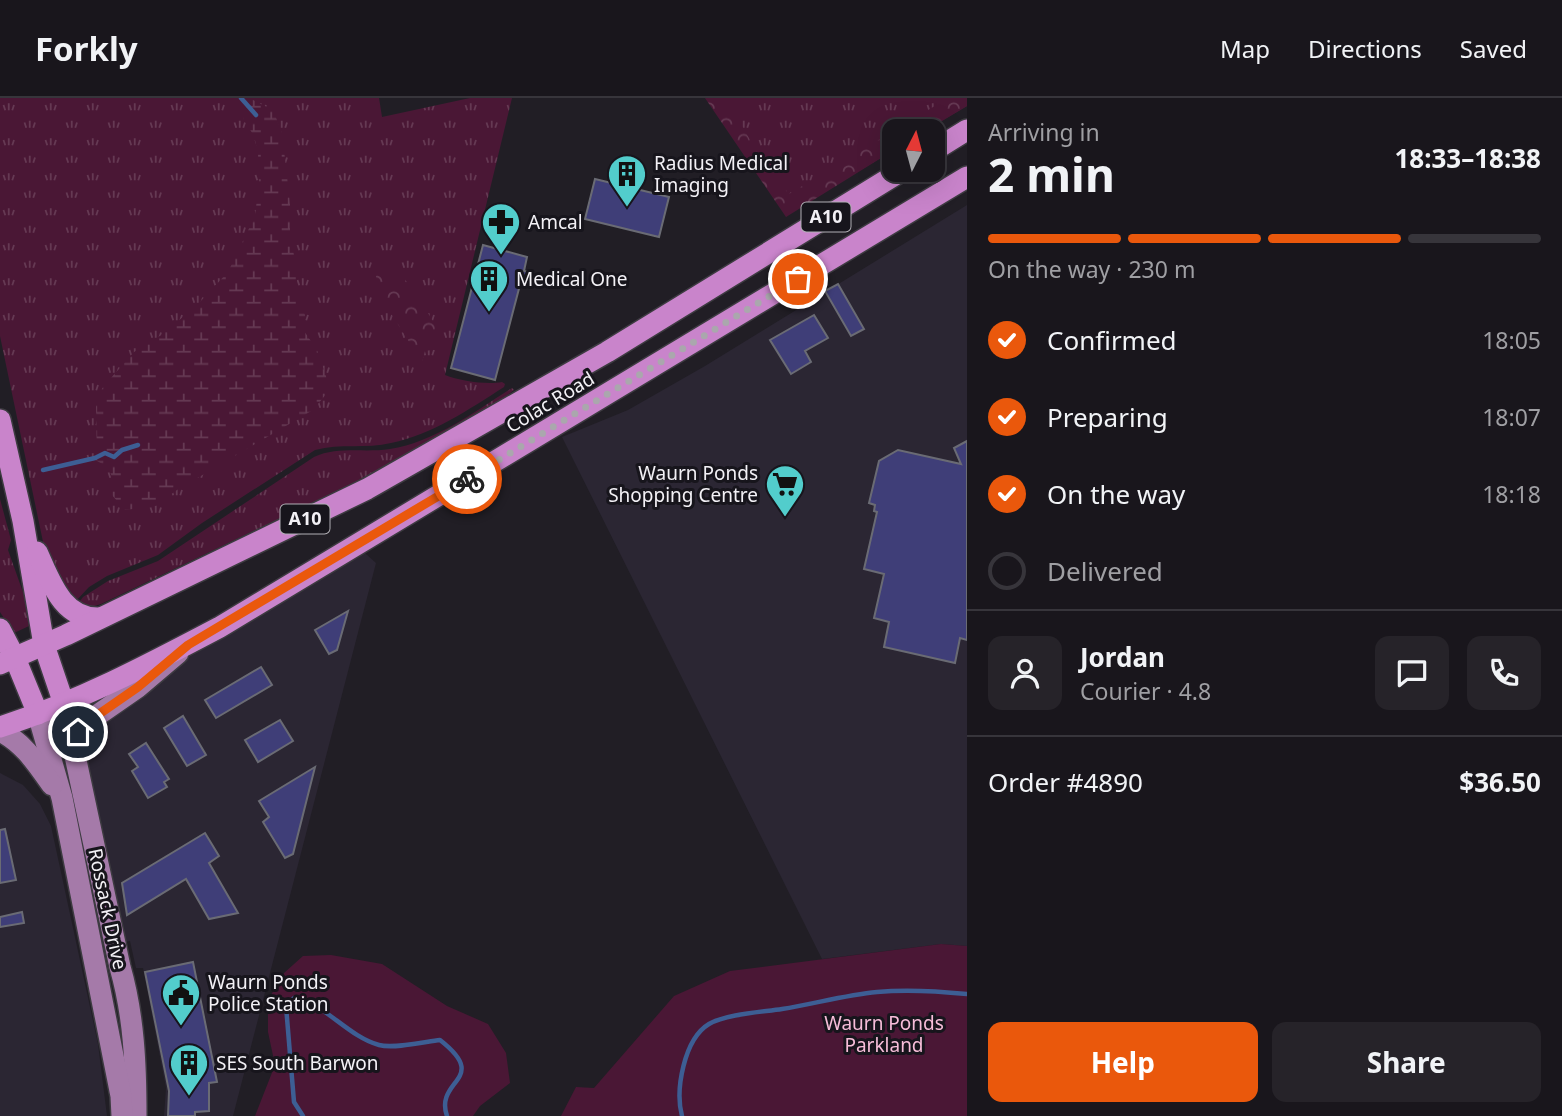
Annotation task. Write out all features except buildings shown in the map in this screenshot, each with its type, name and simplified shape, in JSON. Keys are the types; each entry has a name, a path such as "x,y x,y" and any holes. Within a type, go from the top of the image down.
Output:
{"highway":[{"path":"945,144 967,130"},
{"name":"Colac Road","path":"0,729 125,677 188,645 967,177"},
{"name":"Colac Road","path":"7,661 368,489 646,328 883,182"},
{"path":"646,328 663,361"},
{"path":"0,421 23,521 44,645 64,704"},
{"path":"23,521 48,577 64,603 78,615 100,618"},
{"path":"0,629 7,661 38,715"}],"main road":[{"path":"73,739 89,721 138,687 188,645"},
{"name":"Rossack Drive","path":"64,704 116,950 129,999 136,1064 136,1116"},
{"name":"Rossack Drive","path":"38,715 62,798 121,1096 122,1116"},
{"path":"0,729 26,750 62,798"},
{"path":"93,955 116,950"}],"shaded area":[{"name":"Waurn Ponds Shopping Centre","path":"967,205 967,946 941,944 822,959 562,437 628,410 705,366"},
{"path":"356,545 376,563 233,1116 164,1116 166,1088 143,968 136,968 130,941 115,944 80,730 97,715"},
{"path":"0,773 23,785 40,804 51,826 98,1044 107,1116 0,1116"}],"green space":[{"path":"0,98 379,98 382,117 470,98 512,98 445,375 474,382 502,382 504,387 450,420 406,439 382,445 315,450 202,523 158,555 107,576 89,587 74,603 46,556 0,336"},
{"path":"238,98 249,98 273,110 282,133 290,203 290,237 297,269 297,297 305,315 304,331 317,350 326,376 327,393 313,410 177,490 155,506 125,510 111,494 112,477 108,467 97,461 96,401 103,387 134,352 163,334 198,304 228,272 255,216 259,182 258,153"},
{"path":"705,98 726,98 765,166 789,194 882,138 882,157 786,217"},
{"path":"716,98 967,98 967,106 945,119 882,119 882,157 789,213"},
{"path":"948,98 967,98 967,106 945,119 913,119"},
{"path":"388,267 395,267 418,296 438,330 438,349 425,351 422,362 378,293 376,276"},
{"path":"512,388 514,390 487,411 356,482 101,604 91,607 77,605 83,597 108,581 158,561 314,457 332,452 390,449 423,440 454,425"},
{"path":"0,499 11,540 8,550 25,598 29,626 14,633 0,612"},
{"name":"Waurn Ponds Parkland","path":"941,944 967,946 967,1116 561,1116 576,1087 594,1088 674,996 730,971"},
{"path":"331,955 382,964 447,1006 488,1024 506,1053 510,1083 480,1106 473,1116 255,1116 275,1065 268,1032 268,1000 284,973 303,956"}],"waterway":[{"path":"241,98 256,115"},
{"path":"43,470 95,458 105,453 114,457 122,450 138,445"},
{"path":"682,1116 681,1079 688,1053 700,1031 716,1021 877,992 967,994"},
{"path":"303,1116 294,1102 286,1006 294,998 314,1005 356,1035 379,1045 401,1046 440,1040 461,1064 461,1072 445,1104 447,1116"}],"way so far":[{"path":"467,479 798,279"}],"place":[{"name":"Radius Medical Imaging","path":"627,208"},
{"name":"Amcal","path":"501,256"},
{"name":"Medical One","path":"489,313"},
{"name":"Waurn Ponds Shopping Centre","path":"785,518"},
{"name":"Waurn Ponds Police Station","path":"181,1027"},
{"name":"SES South Barwon","path":"189,1097"}],"route":[{"path":"78,732 188,645 467,479"}]}
